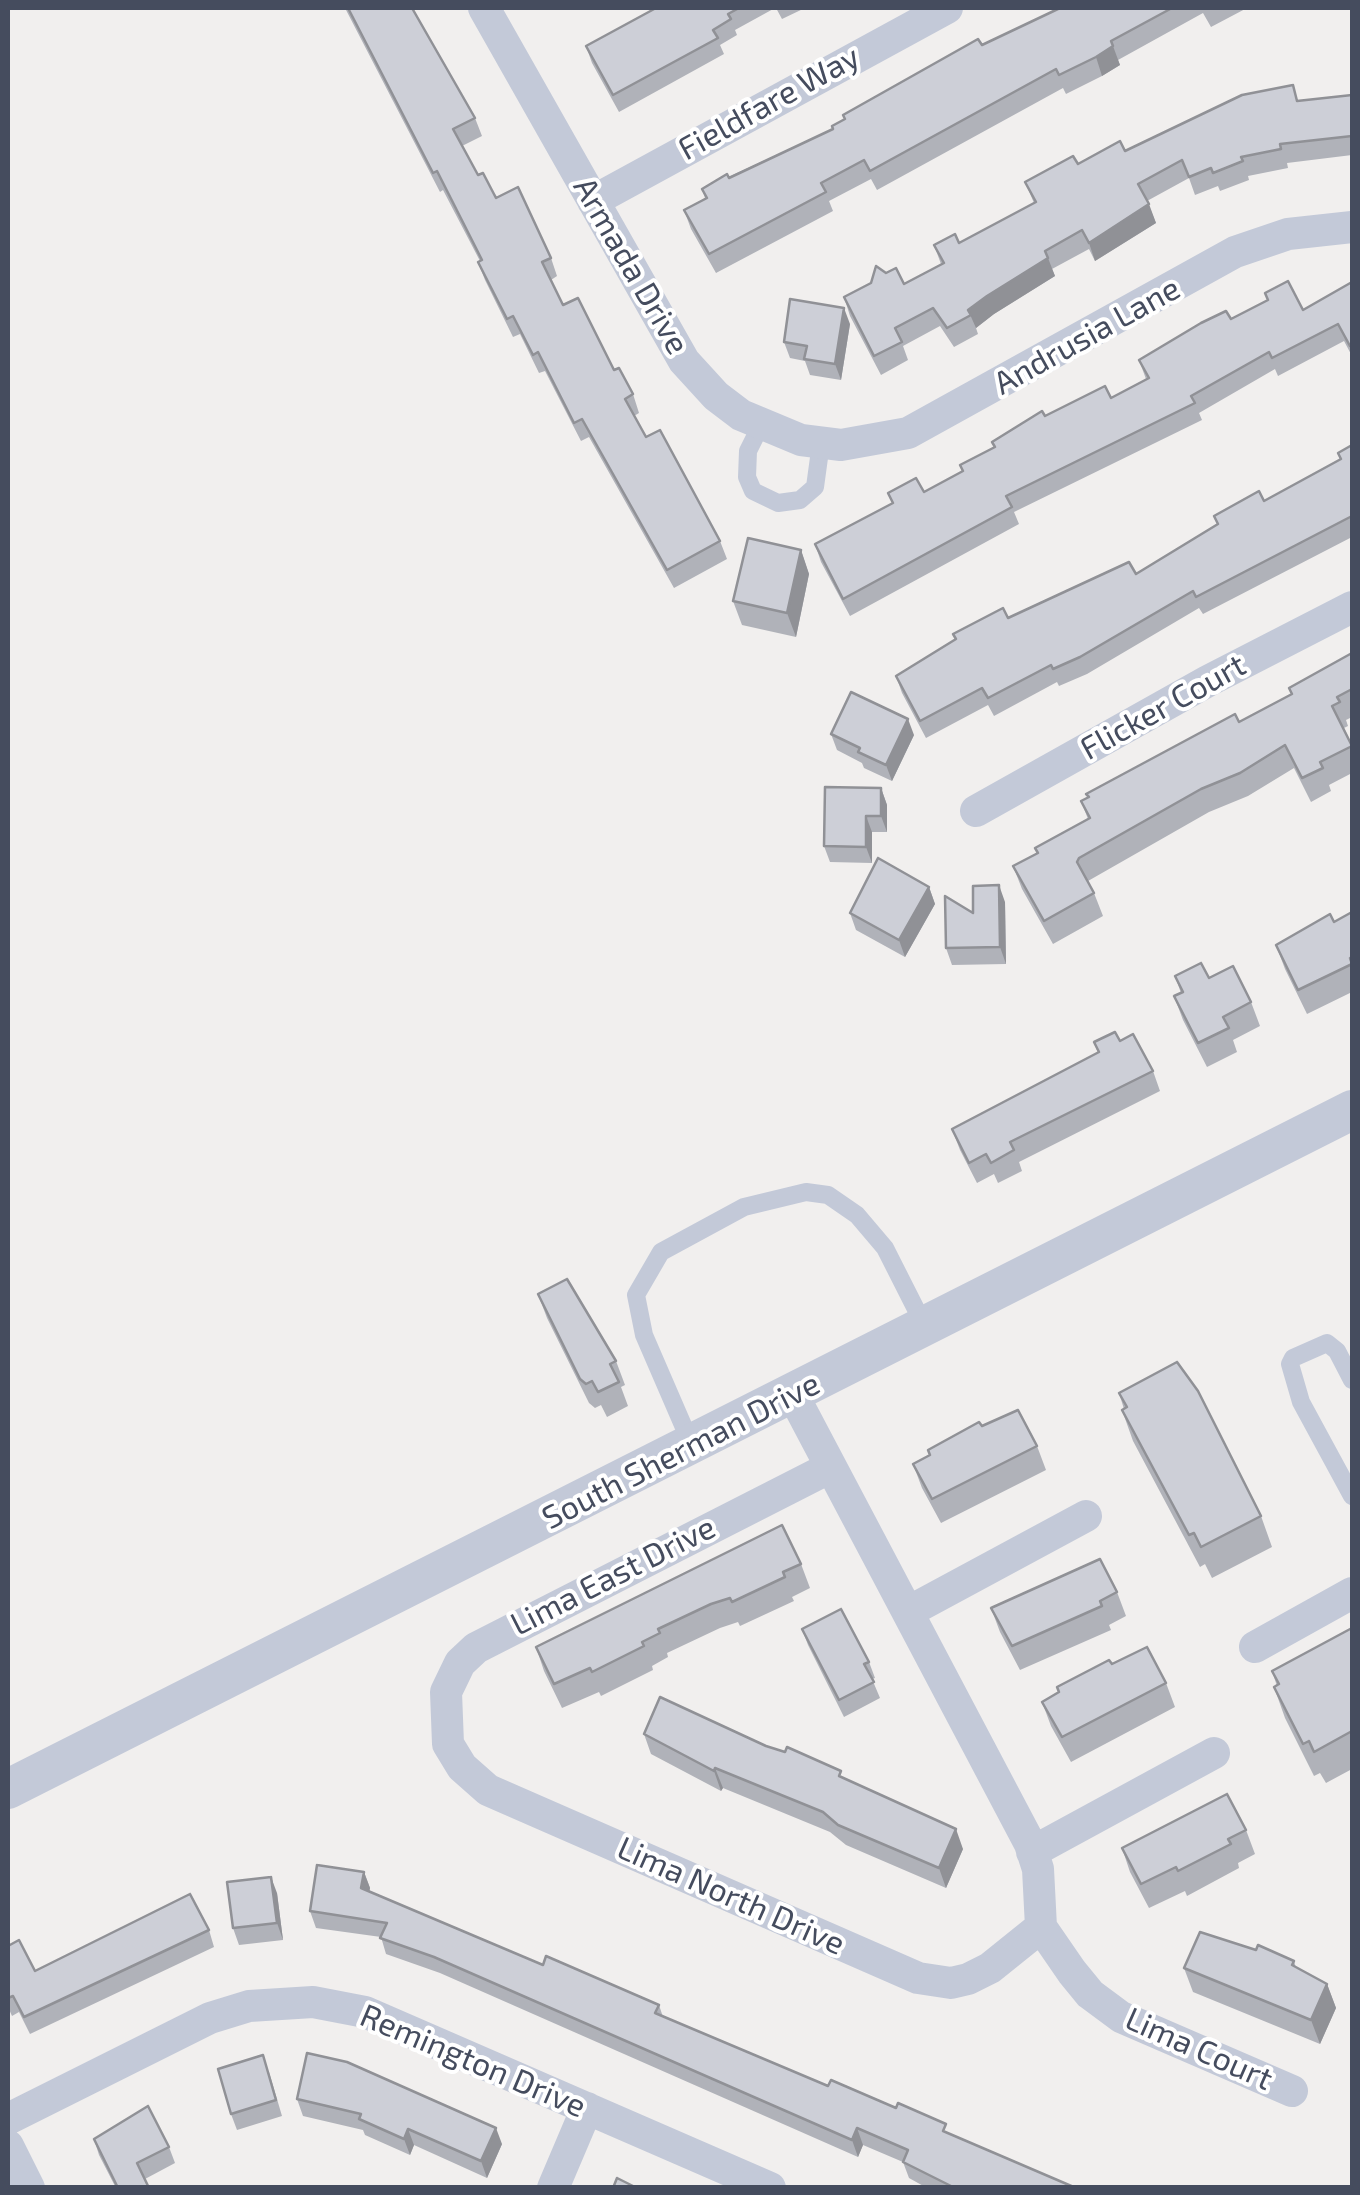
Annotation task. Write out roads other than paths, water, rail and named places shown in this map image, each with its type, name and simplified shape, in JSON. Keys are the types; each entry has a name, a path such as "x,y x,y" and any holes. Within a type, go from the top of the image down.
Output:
{"street":[{"name":"Armada Drive","path":"484,8 684,361 716,396 760,425"},
{"name":"Fieldfare Way","path":"593,201 947,8"},
{"name":"Andrusia Lane","path":"760,425 822,443 866,443 908,434 1236,252 1288,234 1352,227"},
{"name":"Flicker Court","path":"976,812 1194,689 1352,607"},
{"name":"South Sherman Drive","path":"8,1789 1352,1110"},
{"path":"793,1395 1032,1852 1038,1869 1041,1927"},
{"name":"Lima East Drive","path":"444,1726 446,1692 460,1663 476,1648 830,1467"},
{"path":"908,1612 1086,1516"},
{"path":"1256,1647 1352,1593"},
{"name":"Lima North Drive","path":"444,1726 456,1760 488,1790 918,1978 950,1983 968,1979 990,1968 1041,1927"},
{"path":"1032,1852 1214,1752"},
{"name":"Lima Court","path":"1041,1927 1090,1994 1121,2017 1292,2090"},
{"name":"Remington Drive","path":"8,2119 210,2018 249,2006 301,2002 365,2012 770,2188"},
{"path":"554,2188 587,2108"},
{"path":"8,2146 29,2188"}],"lane":[{"path":"760,425 746,466 753,491 767,500 786,504 808,495 818,480 822,443"},
{"path":"692,1446 644,1335 636,1295 661,1252 744,1207 806,1192 828,1195 857,1215 885,1248 925,1328"},
{"path":"1352,1380 1337,1351 1327,1343 1293,1358 1290,1364 1302,1402 1352,1496"}]}
